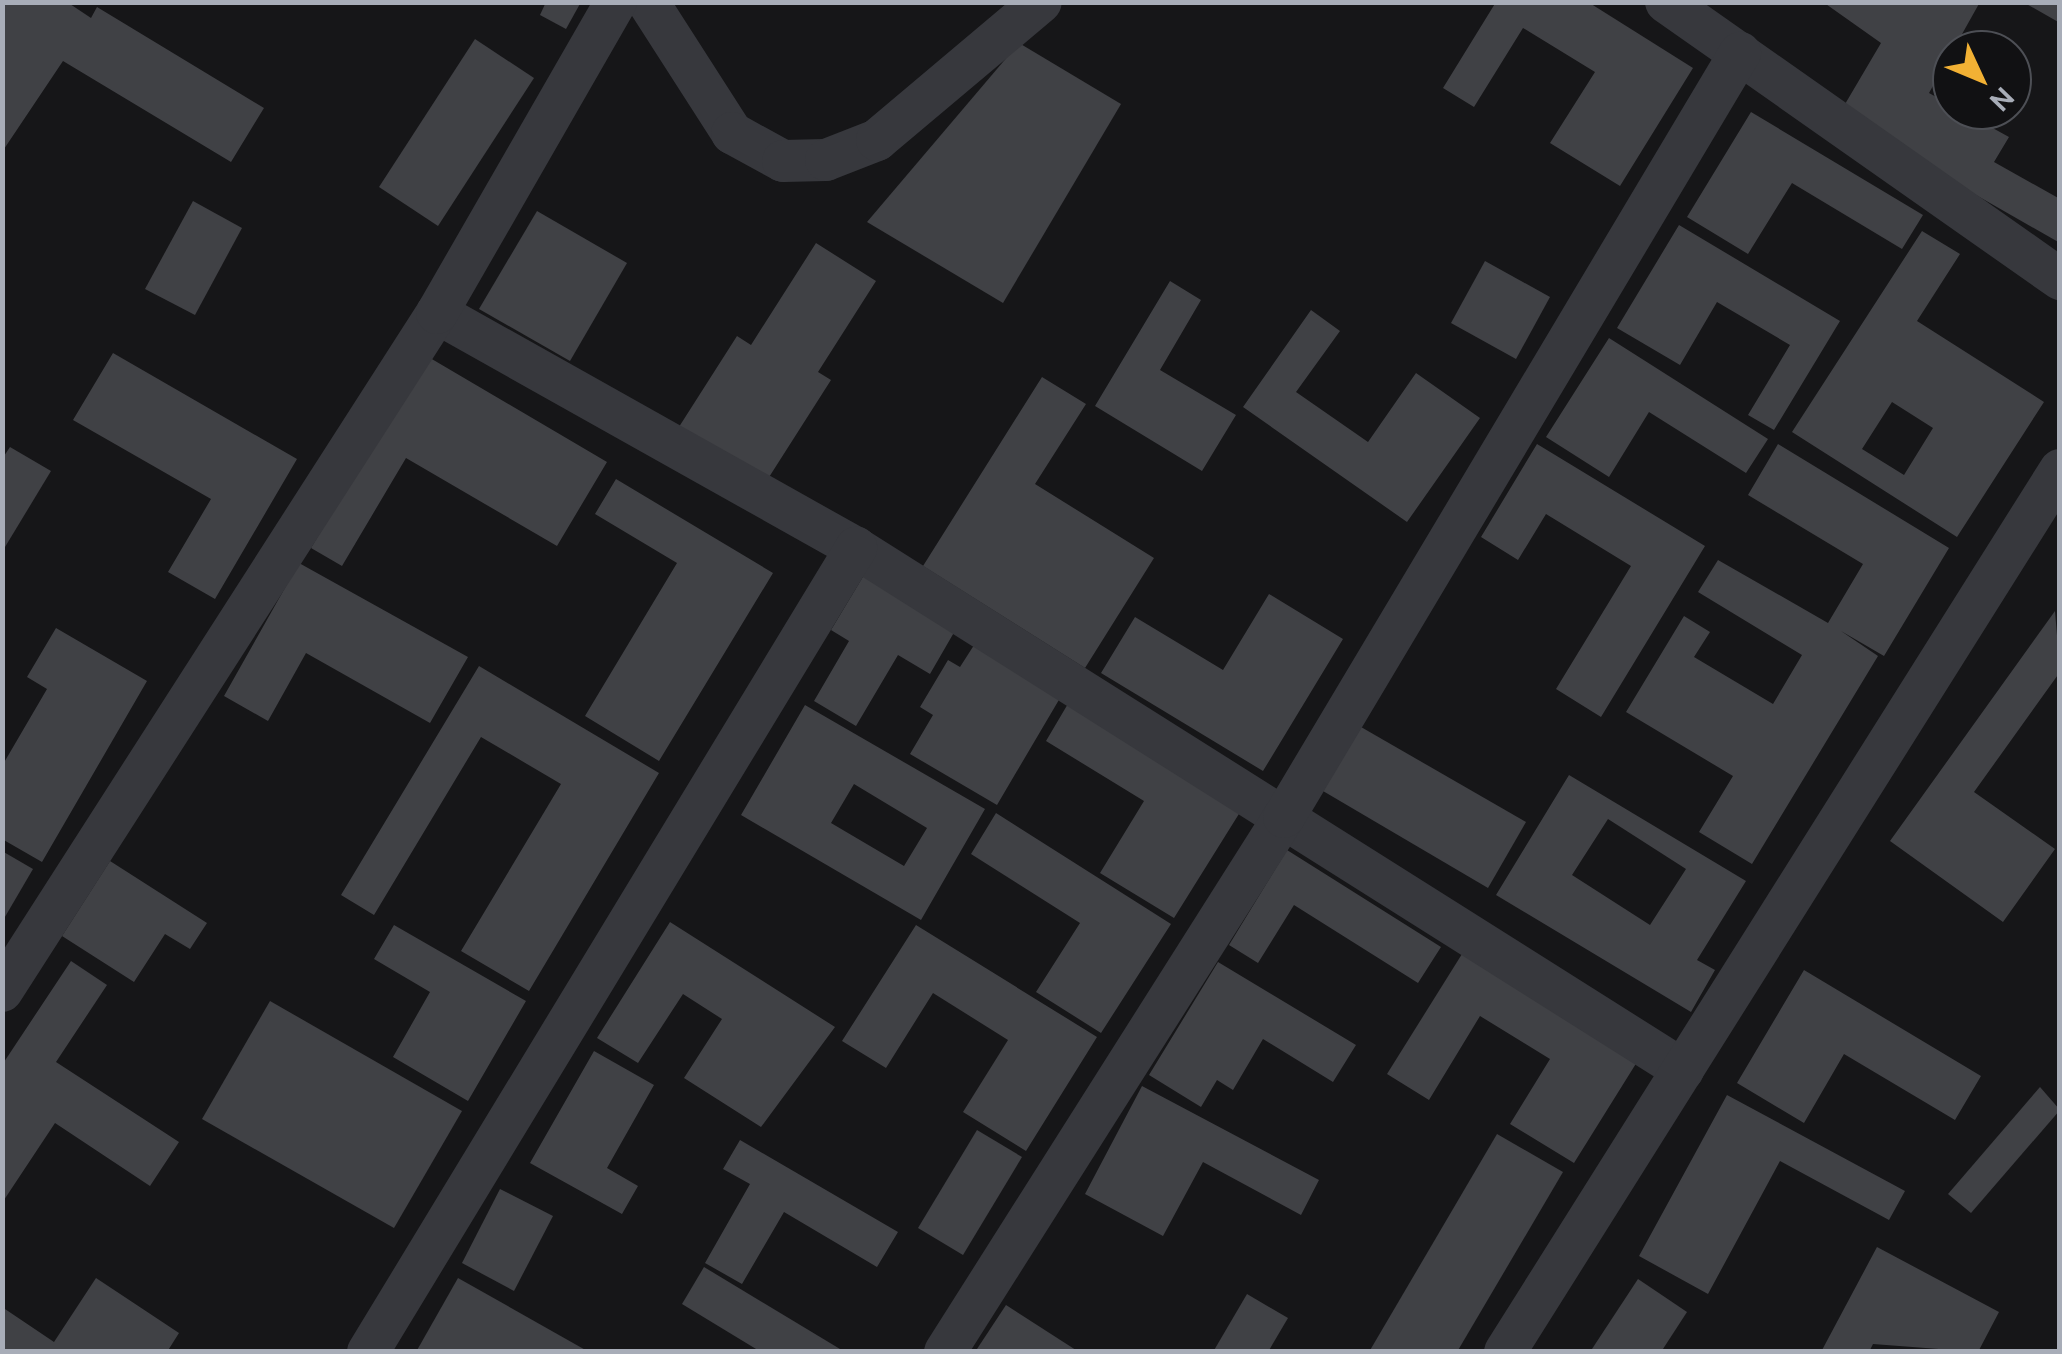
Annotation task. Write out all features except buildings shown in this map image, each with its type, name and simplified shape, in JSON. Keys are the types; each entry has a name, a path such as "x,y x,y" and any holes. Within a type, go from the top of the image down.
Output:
{"street":[{"path":"2,991 438,314 616,2"},
{"path":"648,2 732,133 783,161 826,160 877,140 1040,2"},
{"path":"1666,2 2060,279"},
{"path":"945,1352 1284,817 1740,53"},
{"path":"438,314 856,548 1683,1070"},
{"path":"1505,1352 2060,470"},
{"path":"368,1352 856,548"}]}
